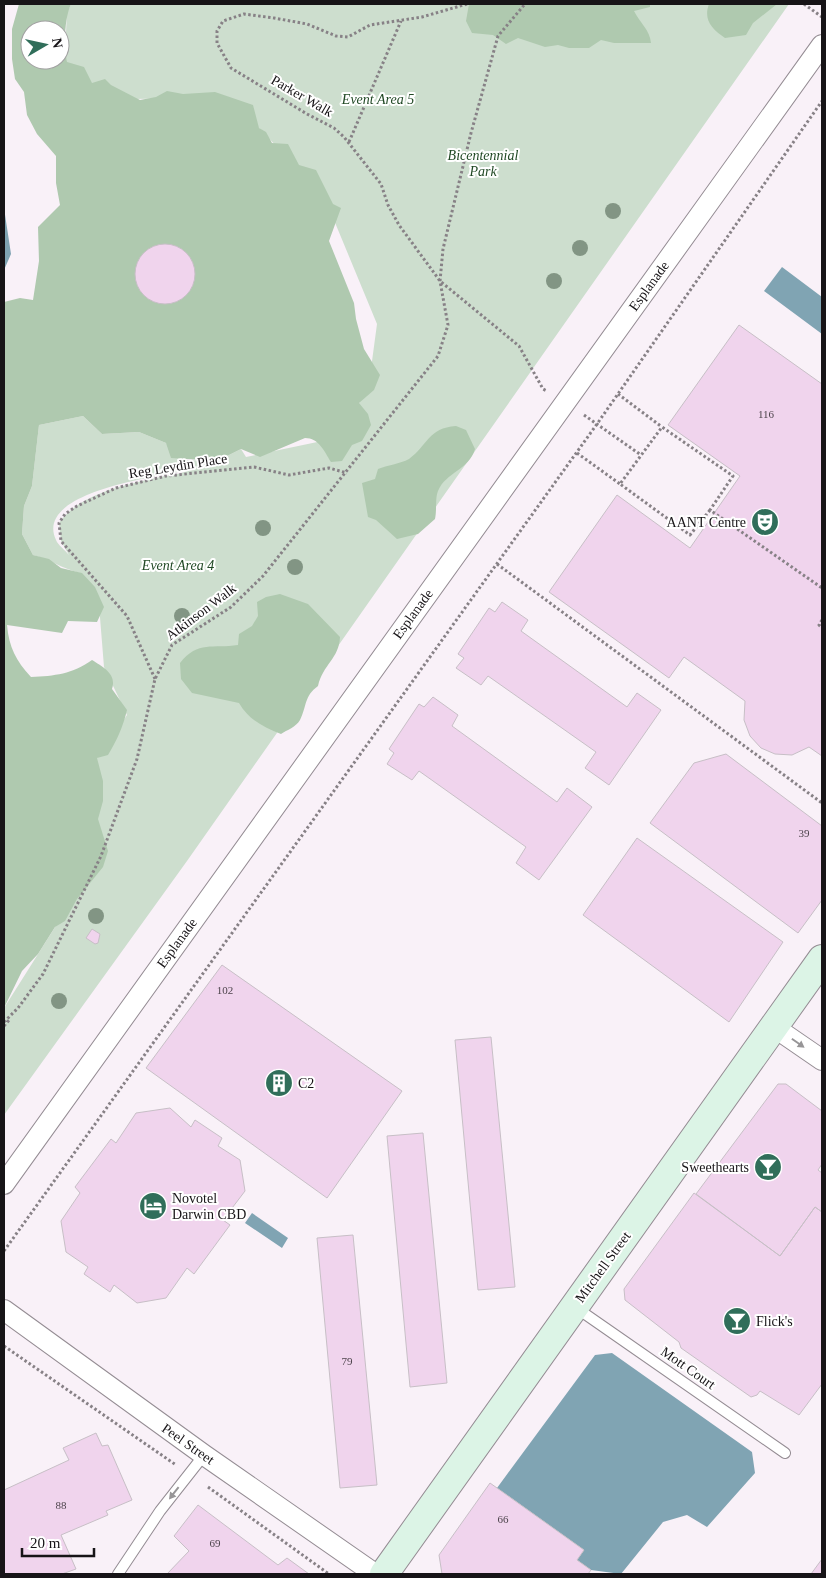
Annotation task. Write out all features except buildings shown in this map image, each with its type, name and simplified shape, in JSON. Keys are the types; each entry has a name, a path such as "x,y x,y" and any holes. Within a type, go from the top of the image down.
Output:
{"street":[{"name":"Esplanade","path":"4,1184 822,45"},
{"name":"Mitchell Street","path":"384,1574 822,959"},
{"path":"774,1027 822,1060"},
{"name":"Peel Street","path":"4,1310 204,1455 375,1574"}],"lane":[{"name":"Mott Court","path":"575,1306 785,1453"},
{"path":"118,1574 160,1511 204,1455"}],"path":[{"name":"Parker Walk","path":"467,4 401,21 370,24 348,37 336,36 307,24 244,14 222,21 218,31 217,43 231,68 334,128 349,143 381,184 388,204 399,225 440,281 519,346 542,389"},
{"path":"440,281 442,249 498,36 525,4"},
{"path":"804,4 822,18"},
{"path":"349,143 401,21"},
{"path":"4,1251 577,453 822,101"},
{"name":"Atkinson Walk","path":"4,1022 18,1008 43,974 101,856 137,759 155,679 172,645 231,607 257,582 438,356 448,325 440,281"},
{"path":"577,453 690,536 710,510 733,476 618,394"},
{"path":"597,424 641,455"},
{"path":"620,484 662,427"},
{"name":"Reg Leydin Place","path":"155,679 127,616 61,541 58,523 65,514 76,506 116,488 166,476 254,467 290,475 329,468 347,472"},
{"path":"710,510 822,588"},
{"path":"497,564 822,803"},
{"path":"822,620 818,625 822,628"},
{"path":"4,1026 18,1008"},
{"path":"4,1346 329,1574"}],"green space":[{"path":"19,4 71,4 67,20 20,20 20,70 70,70 70,63 84,67 92,83 105,79 111,85 140,100 156,97 167,91 183,94 215,92 253,105 259,128 266,132 272,143 288,144 299,165 316,170 333,204 341,208 329,241 354,303 364,349 380,375 374,390 359,403 368,414 371,425 362,441 352,445 342,461 331,462 318,443 305,438 260,457 241,449 217,461 171,458 166,443 139,432 102,434 83,416 39,425 32,486 24,506 22,534 33,555 49,559 61,568 82,573 95,587 104,607 97,622 68,621 62,633 7,625 9,640 17,659 31,677 63,673 85,665 92,660 111,675 113,679 112,689 127,710 124,722 108,755 97,758 103,781 103,801 98,819 108,851 103,867 77,899 65,921 55,927 38,954 22,971 4,1008 4,302 20,298 33,300 39,261 38,227 60,205 56,183 56,156 37,134 27,115 24,92 15,79 12,59 12,29"},
{"name":"Bicentennial Park","path":"71,4 789,4 187,861 4,1115 4,1008 98,859 97,758 127,715 104,667 99,605 80,573 33,555 22,534 24,506 32,486 39,425 83,416 102,434 139,432 166,443 184,460 217,461 241,449 246,457 346,436 370,376 377,324 324,196 259,128 210,97 136,99 88,82 70,66 70,20 67,20","holes":["189,470 119,487 91,497 79,504 59,523 61,541 69,555 57,542 54,523 63,509 81,498 129,482"]},
{"path":"469,4 650,4 650,7 634,11 647,30 651,43 614,43 601,40 589,48 569,48 558,45 545,47 518,38 506,44 493,35 472,33 466,21"},
{"path":"709,4 777,4 753,23 746,35 725,38 710,24 707,15"},
{"path":"456,426 466,430 475,449 472,456 463,467 446,479 438,491 435,519 418,534 397,539 376,520 368,517 362,483 375,479 378,469 409,459 429,438 440,430"},
{"path":"280,594 308,604 340,637 337,651 323,672 318,686 308,697 300,720 281,734 257,722 247,714 239,703 192,693 181,679 180,663 193,651 200,648 238,645 239,634 252,626 258,616 257,602 266,597"}],"water":[{"path":"4,208 11,254 4,270"},
{"path":"782,267 822,297 822,334 764,291"},
{"path":"252,1213 288,1238 282,1248 245,1223"},
{"path":"612,1353 752,1452 755,1473 707,1527 687,1515 663,1522 621,1574 591,1570 577,1560 584,1550 497,1488 595,1355"}],"place":[{"name":"AANT Centre","path":"765,522"},
{"name":"C2","path":"279,1083"},
{"name":"Sweethearts","path":"768,1167"},
{"name":"Novotel Darwin CBD","path":"153,1206"},
{"name":"Flick's","path":"737,1321"}],"park label":[{"name":"Event Area 5","path":"378,99"},
{"name":"Event Area 4","path":"178,565"}]}
